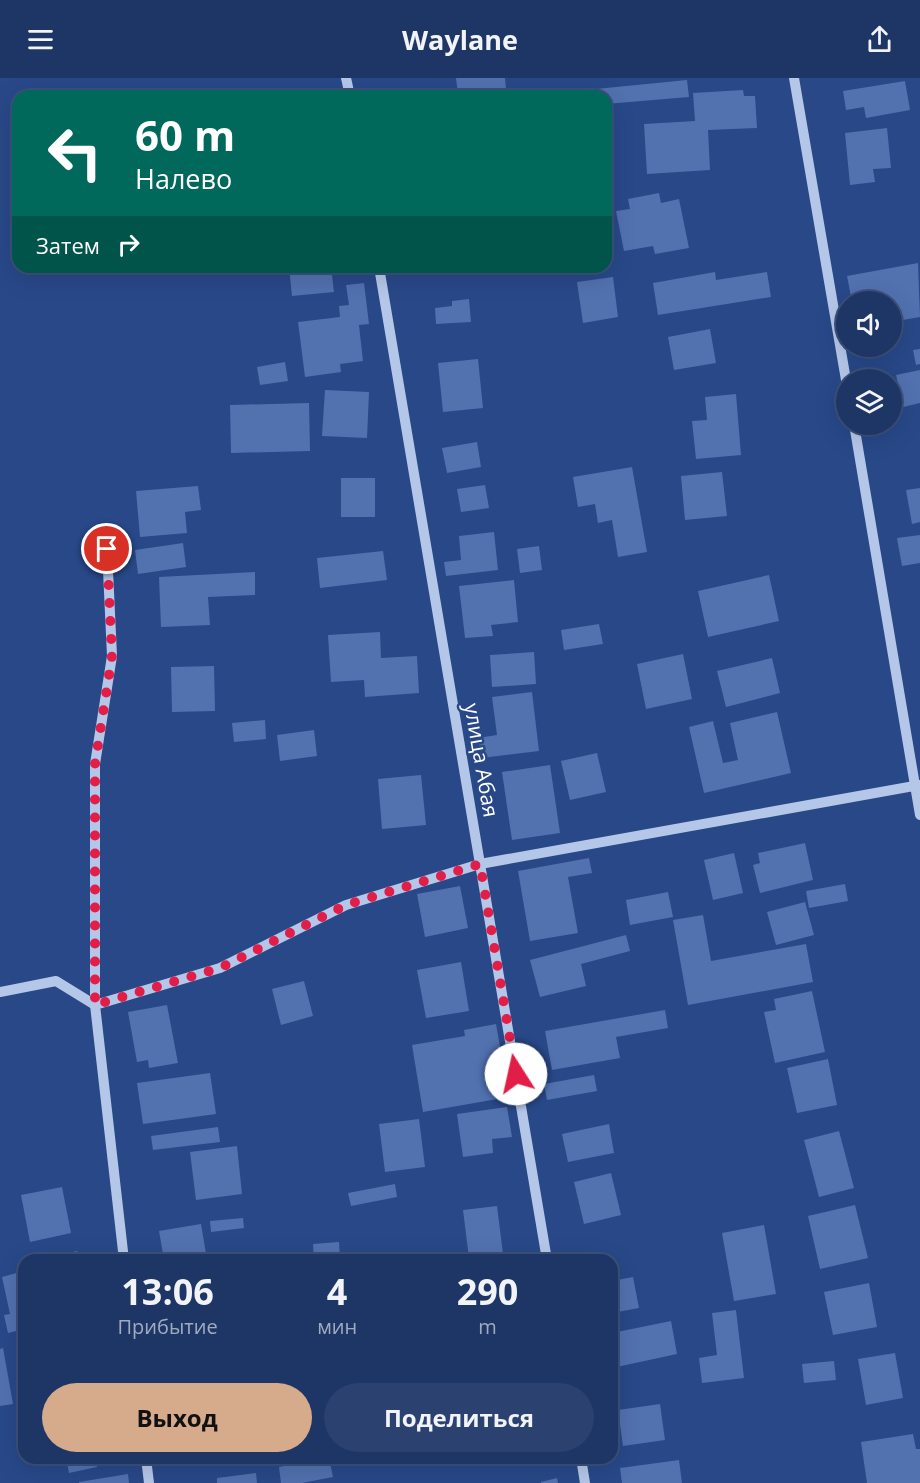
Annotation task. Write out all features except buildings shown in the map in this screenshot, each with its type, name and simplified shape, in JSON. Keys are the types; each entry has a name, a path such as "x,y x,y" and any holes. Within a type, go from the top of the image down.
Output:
{"street":[{"path":"794,78 844,369"},
{"name":"улица Абая","path":"380,273 546,1254"},
{"path":"856,435 918,785 920,815"},
{"path":"107,549 112,656 95,764 95,1005 123,1254"},
{"path":"0,992 56,981 95,1005 220,968 346,905 480,864 918,785"},
{"path":"147,1464 149,1483"},
{"path":"582,1464 585,1483"}],"route":[{"path":"107,549 112,656 95,764 95,1005 220,968 346,905 480,864 516,1074"}]}
